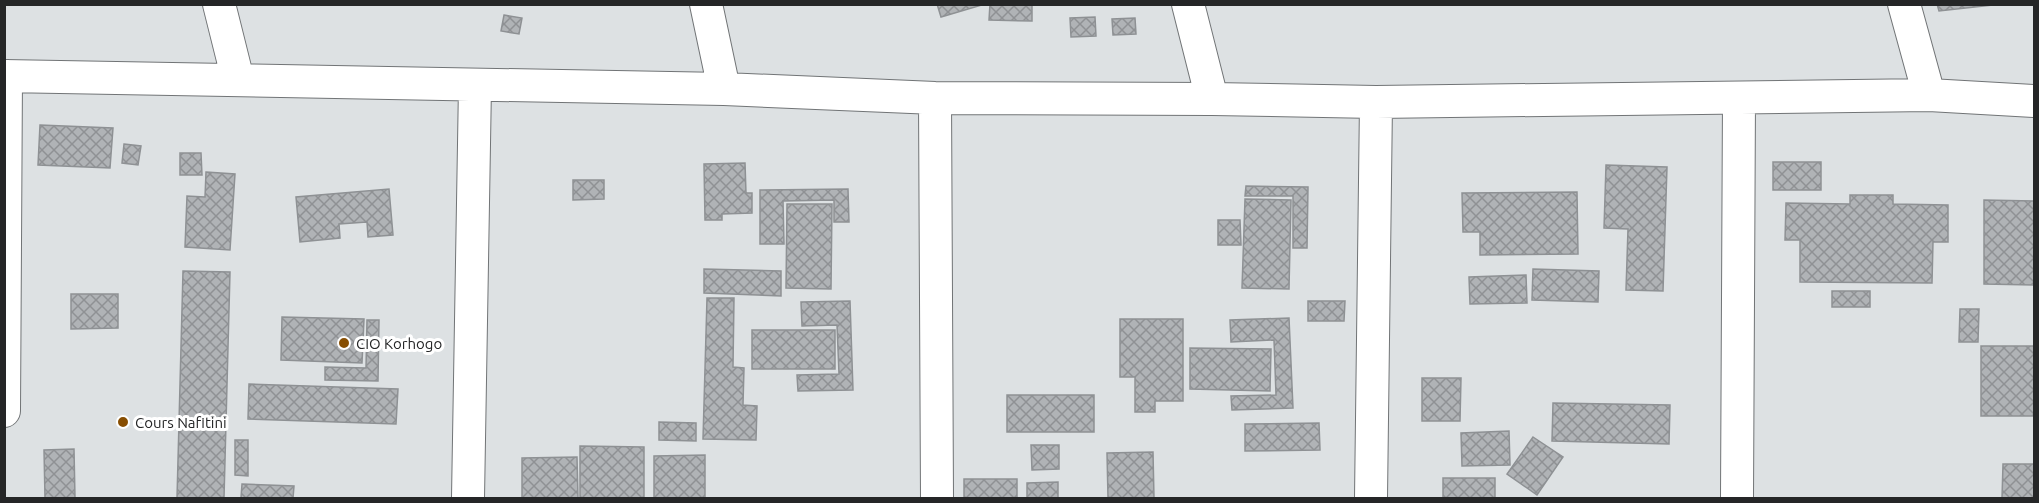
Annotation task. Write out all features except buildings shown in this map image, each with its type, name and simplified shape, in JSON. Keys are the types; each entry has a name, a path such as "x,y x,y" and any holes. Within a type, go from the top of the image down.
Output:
{"street":[{"path":"219,4 238,80"},
{"path":"706,4 724,89"},
{"path":"1188,4 1212,99"},
{"path":"1904,4 1929,95"},
{"path":"4,411 5,76 724,89 935,98 1376,102 1929,95 2034,101"},
{"path":"468,498 475,85"},
{"path":"935,98 937,498"},
{"path":"1737,498 1738,99"},
{"path":"1371,498 1376,102"}],"place":[{"name":"CIO Korhogo","path":"344,343"},
{"name":"Cours Nafitini","path":"123,422"}]}
